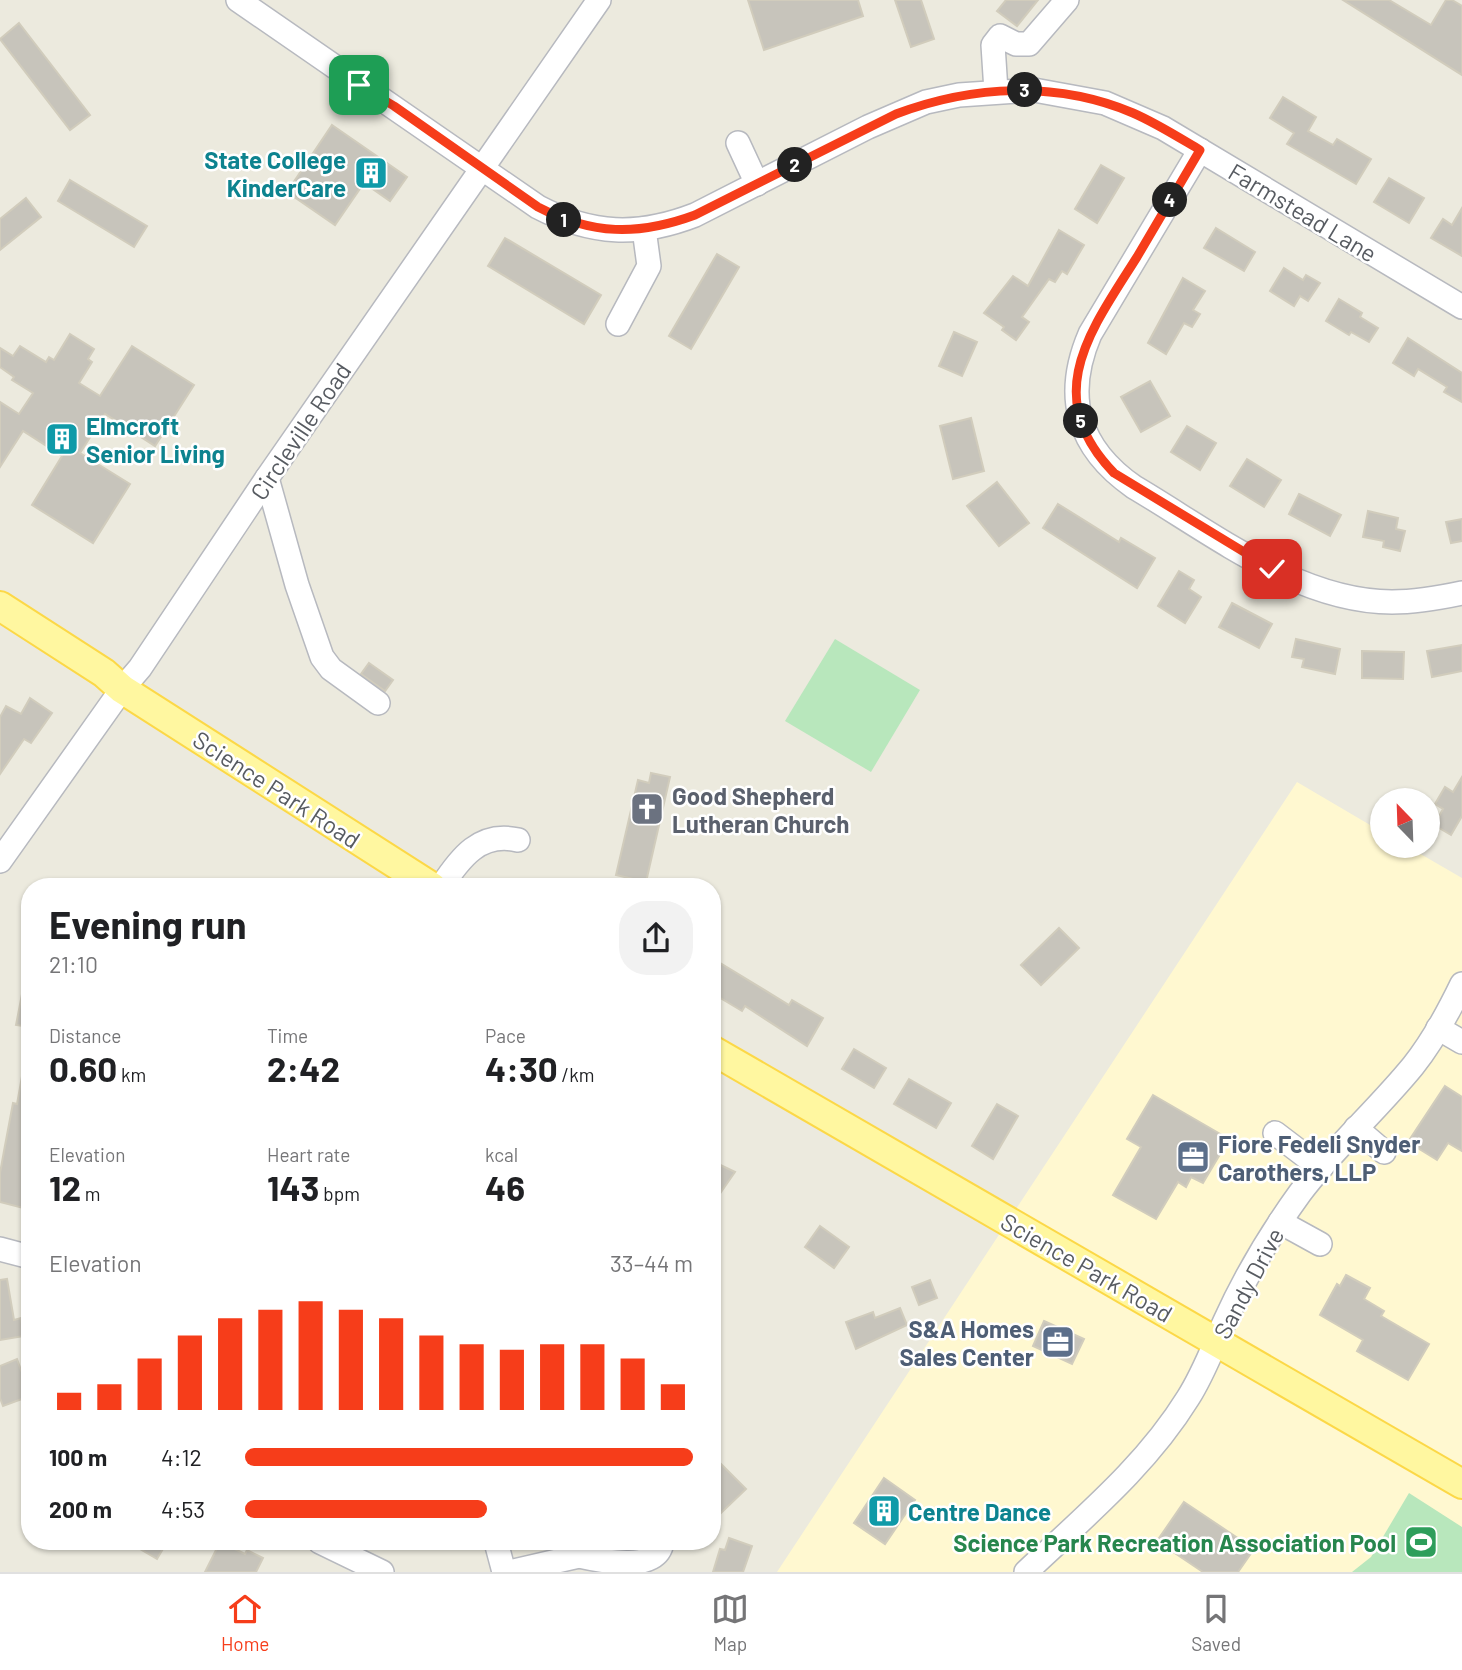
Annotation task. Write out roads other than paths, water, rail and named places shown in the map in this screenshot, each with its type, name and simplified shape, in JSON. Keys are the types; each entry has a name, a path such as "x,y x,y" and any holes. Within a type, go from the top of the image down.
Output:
{"main road":[{"name":"Science Park Road","path":"0,606 104,673 122,689 418,878"},
{"name":"Science Park Road","path":"721,1055 1462,1484"}],"street":[{"name":"Farmstead Lane","path":"238,0 538,207 587,227 612,230 644,229 671,224 695,215 906,110 959,95 1034,90 1105,103 1134,114 1200,150 1462,307"},
{"name":"Circleville Road","path":"0,861 122,689 141,668 267,478 599,0"},
{"path":"996,91 993,45 1000,36 1016,44 1029,44 1067,0"},
{"path":"738,144 757,184"},
{"path":"1200,150 1096,323 1082,354 1076,397 1080,419 1089,440 1100,458 1114,473 1297,581 1348,596 1391,602 1462,593"},
{"path":"618,324 649,266 644,229"},
{"path":"267,478 297,585 322,657 331,669 379,703"},
{"path":"447,878 474,846 493,837 518,840"},
{"name":"Sandy Drive","path":"1026,1572 1147,1455 1189,1397 1280,1222 1321,1168 1411,1068 1438,1028 1462,984"},
{"path":"1438,1028 1462,1042"},
{"path":"1356,1128 1384,1152"},
{"path":"1275,1133 1321,1168"},
{"path":"1280,1222 1320,1244"},
{"path":"0,1249 21,1255"},
{"path":"337,1550 382,1572"},
{"path":"499,1550 507,1572 584,1550"},
{"path":"591,1550 639,1569 653,1563 660,1550"}],"place":[{"name":"State College KinderCare","path":"371,173"},
{"name":"Elmcroft Senior Living","path":"62,439"},
{"name":"Good Shepherd Lutheran Church","path":"647,809"},
{"name":"Fiore Fedeli Snyder Carothers, LLP","path":"1193,1157"},
{"name":"S&A Homes Sales Center","path":"1058,1342"},
{"name":"Centre Dance","path":"884,1511"},
{"name":"Science Park Recreation Association Pool","path":"1421,1542"}]}
